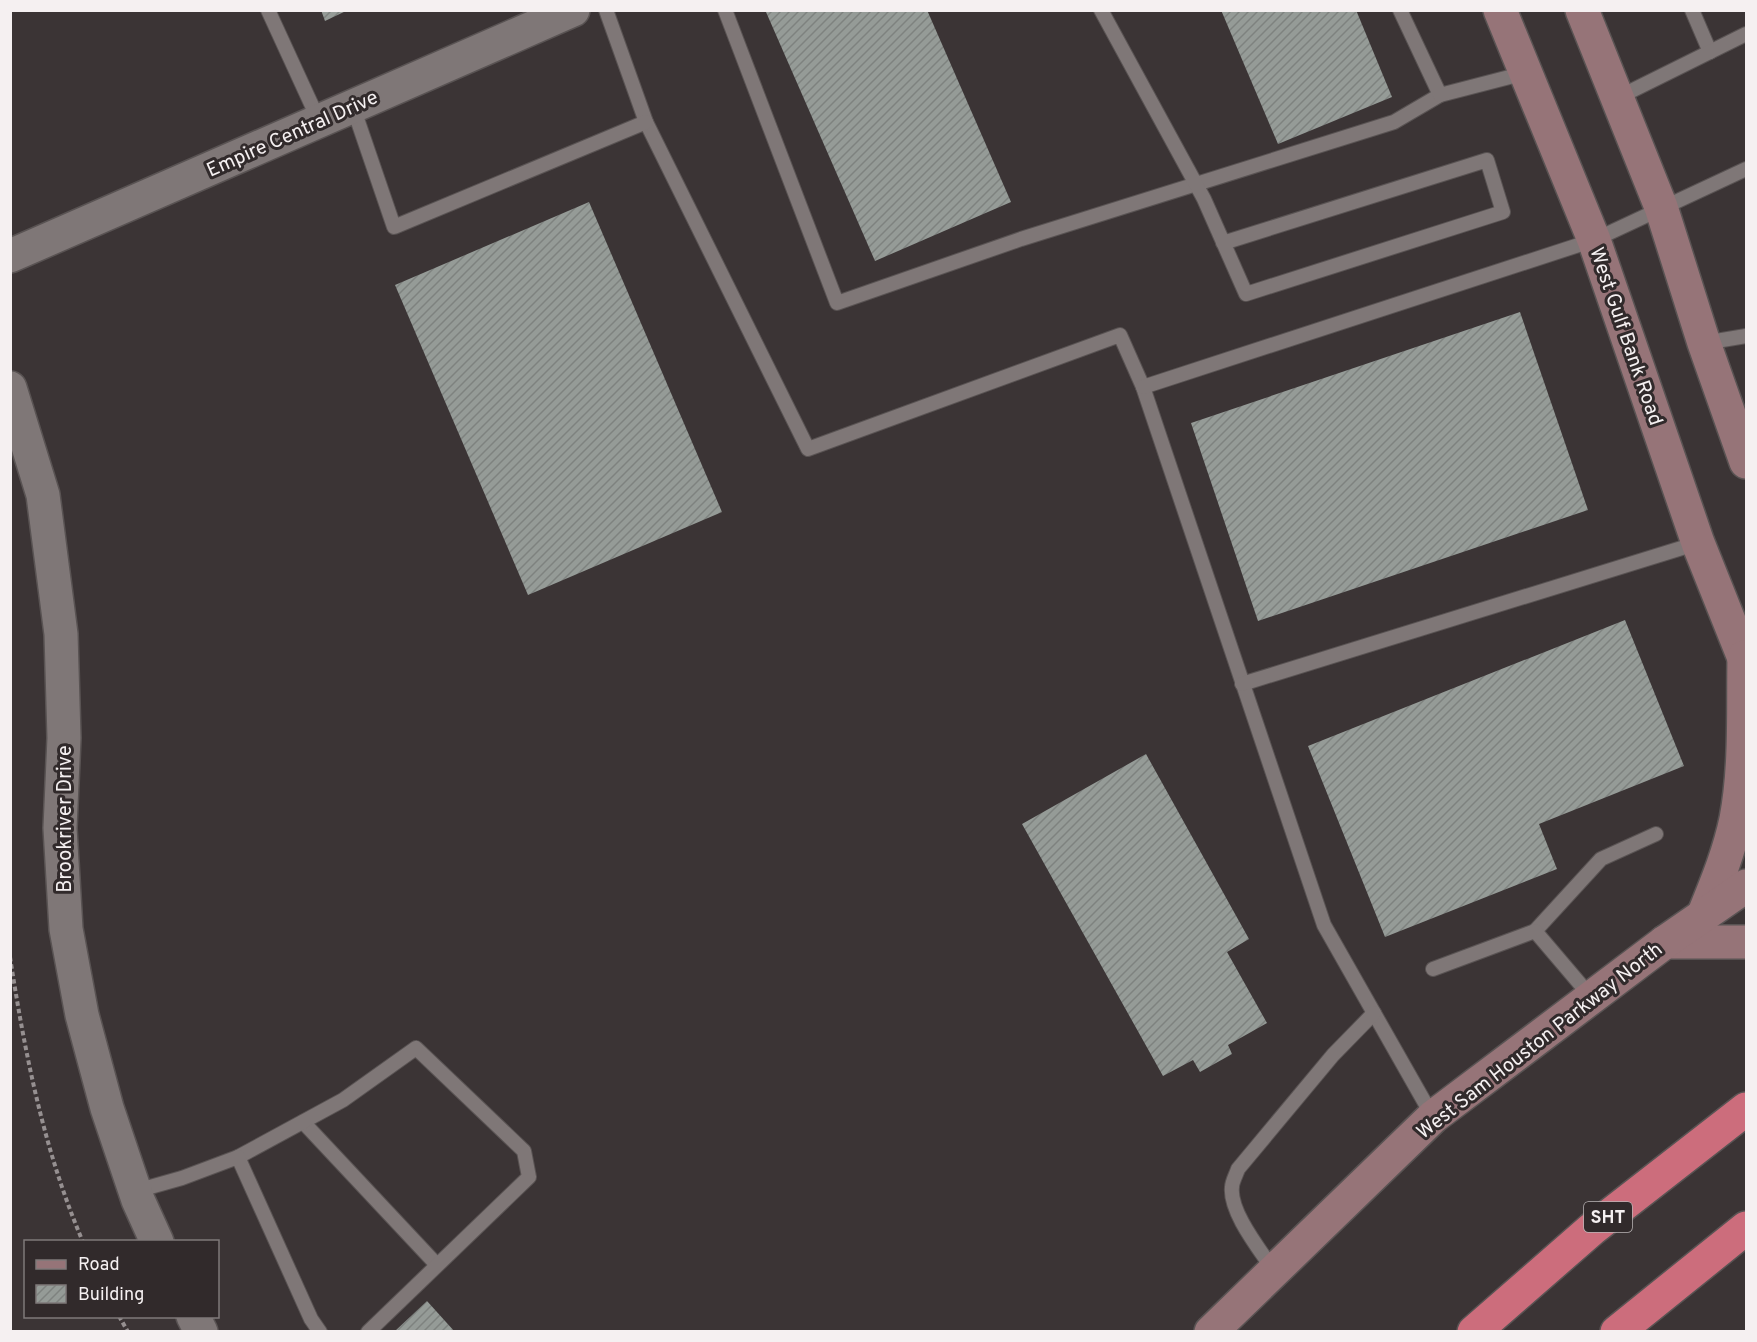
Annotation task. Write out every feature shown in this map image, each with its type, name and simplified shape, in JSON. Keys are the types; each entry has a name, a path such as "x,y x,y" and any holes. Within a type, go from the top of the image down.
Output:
{"highway":[{"name":"SHT","path":"1474,1332 1575,1243 1746,1109"},
{"path":"1617,1332 1746,1228"}],"main road":[{"name":"West Gulf Bank Road","path":"1500,10 1594,240 1698,543 1745,660"},
{"path":"1582,10 1661,207 1704,343 1739,421 1746,462"},
{"path":"1703,916 1728,853 1736,817 1742,771 1745,660"},
{"name":"West Sam Houston Parkway North","path":"1211,1332 1433,1117 1665,942 1746,886"},
{"path":"1665,942 1746,942"}],"street":[{"name":"Empire Central Drive","path":"10,256 573,10"},
{"name":"Brookriver Drive","path":"10,388 43,495 60,624 64,738 60,828 66,929 84,1025 107,1108 136,1191 156,1240"},
{"path":"194,1318 201,1332"}],"lane":[{"path":"268,10 319,121"},
{"path":"606,10 646,122 808,449 1120,335 1143,387 1324,925 1433,1117"},
{"path":"725,10 837,303 1021,239 1196,186 1394,122 1440,95 1525,73"},
{"path":"1101,10 1196,186 1246,294 1503,212 1487,160 1223,243"},
{"path":"1400,10 1440,95"},
{"path":"1692,10 1710,52"},
{"path":"1617,98 1746,34"},
{"path":"353,106 394,227 646,122"},
{"path":"1143,387 1594,240 1746,169"},
{"path":"1704,343 1746,336"},
{"path":"1242,684 1698,543"},
{"path":"1433,969 1535,932 1601,859 1656,834"},
{"path":"1535,932 1592,998"},
{"path":"1274,1270 1237,1211 1232,1187 1238,1169 1333,1055 1374,1013"},
{"path":"136,1191 182,1178 238,1157 344,1100 416,1048 524,1151 529,1177 368,1332"},
{"path":"303,1122 437,1265"},
{"path":"238,1157 311,1319 320,1332"}],"path":[{"path":"10,957 23,1039 44,1129 82,1240"},
{"path":"121,1318 128,1332"}],"building":[{"path":"321,10 348,10 325,21"},
{"path":"770,10 927,10 1011,202 875,261 766,12"},
{"path":"1221,10 1356,10 1392,97 1278,144"},
{"path":"589,202 722,512 528,595 395,285"},
{"path":"1520,312 1588,510 1258,621 1191,423"},
{"path":"1625,620 1684,766 1539,824 1557,869 1385,937 1308,746"},
{"path":"1146,754 1249,939 1227,952 1267,1023 1228,1045 1232,1054 1200,1072 1193,1060 1163,1076 1022,824"},
{"path":"427,1301 455,1332 394,1332"}]}
